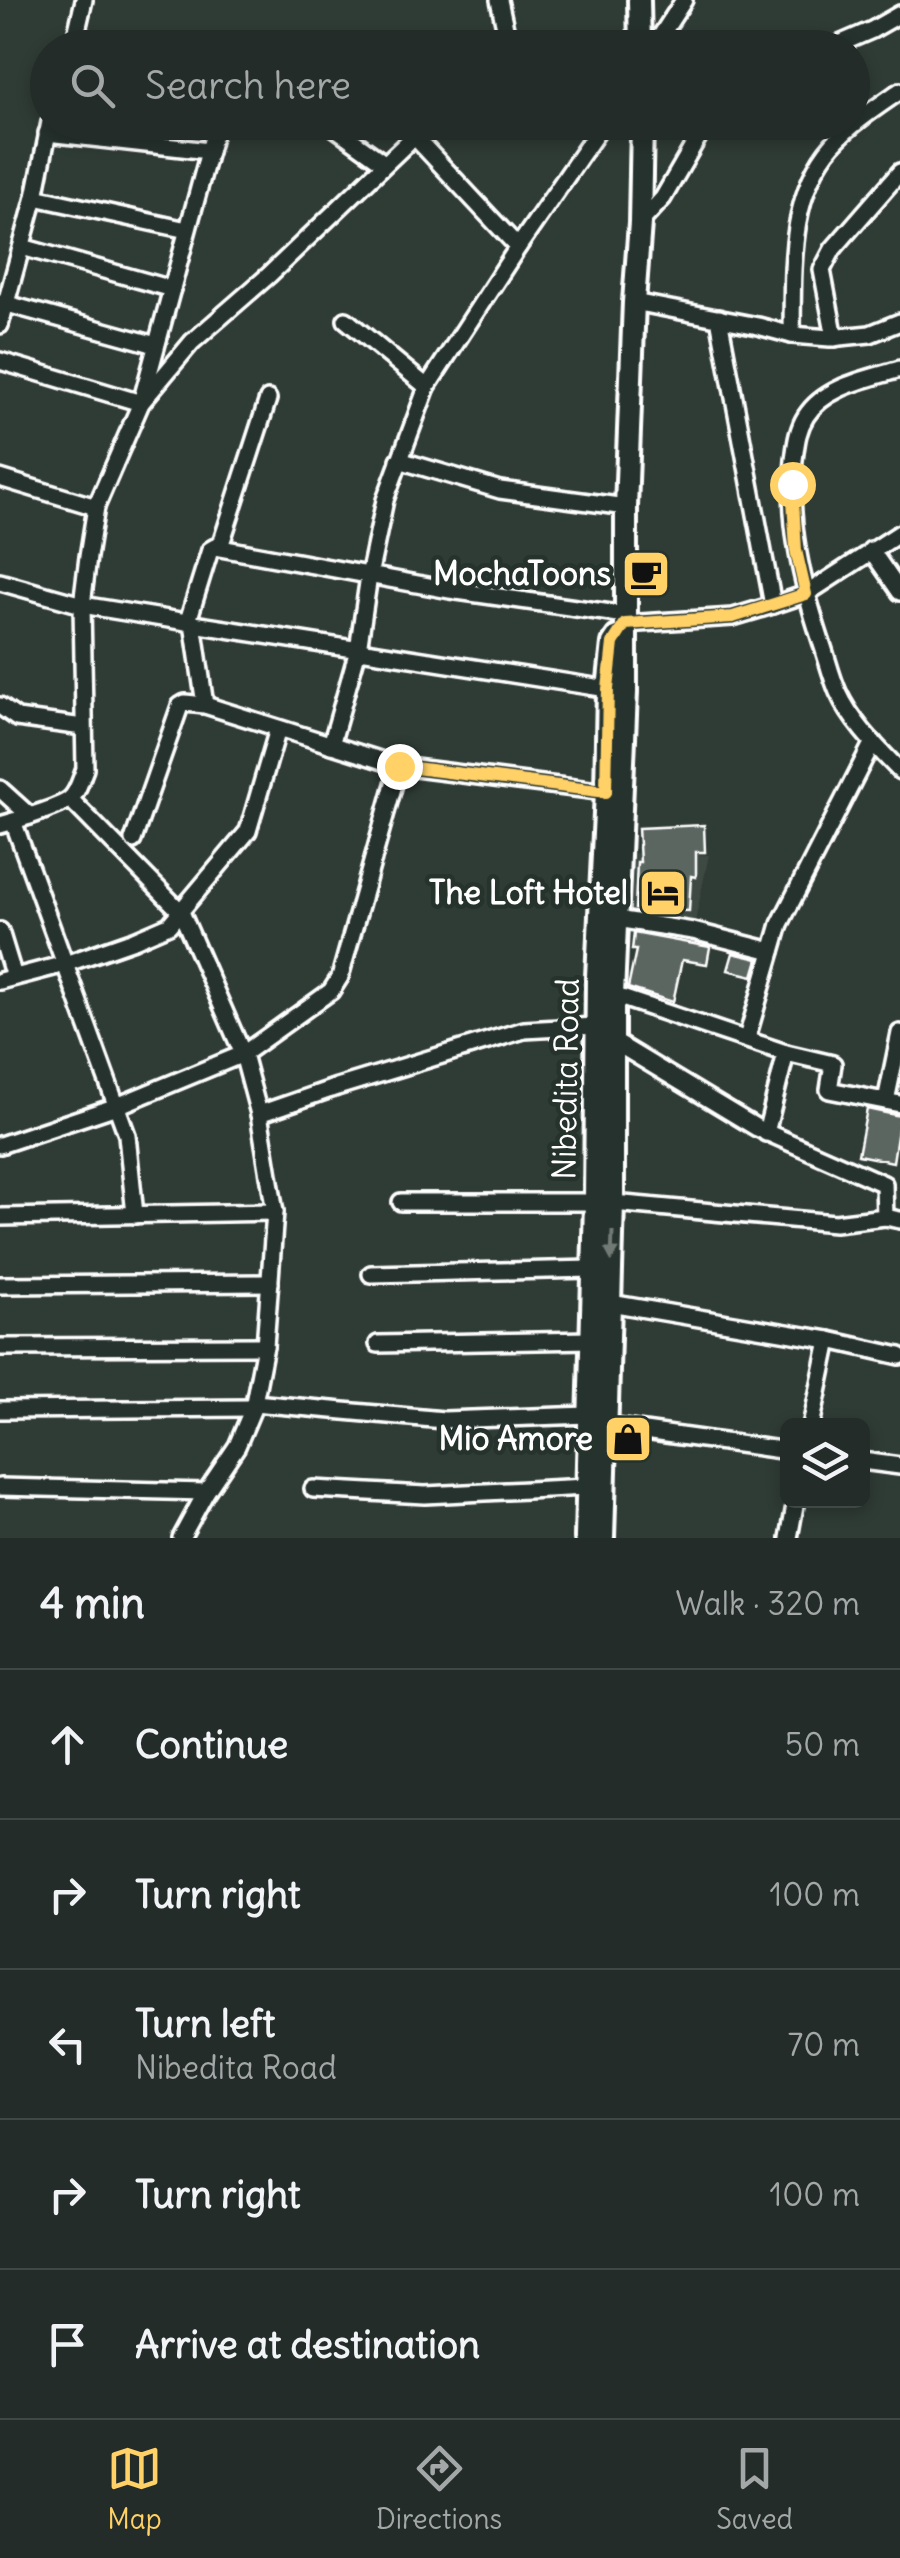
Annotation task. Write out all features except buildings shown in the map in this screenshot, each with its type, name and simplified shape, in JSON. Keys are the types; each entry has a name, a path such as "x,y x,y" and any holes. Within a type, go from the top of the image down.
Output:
{"street":[{"path":"78,30 84,0"},
{"path":"498,0 507,30"},
{"path":"665,30 684,0"},
{"path":"638,3 639,30"},
{"path":"870,31 900,14"},
{"path":"870,115 900,92"},
{"path":"0,325 47,140"},
{"path":"132,140 209,151"},
{"path":"135,1215 129,1148 117,1106 6,823 70,798 85,769 82,605 96,506 141,403 212,140"},
{"path":"352,140 384,164"},
{"path":"141,403 192,342 269,275 410,140"},
{"path":"418,140 518,247"},
{"path":"331,745 358,650 386,500 427,387 592,140"},
{"name":"Nibedita Road","path":"603,1538 589,1416 592,1269 604,1202 613,1041 626,692 626,508 642,140"},
{"path":"640,223 663,198 697,140"},
{"path":"792,335 794,249 801,210 814,172 837,140"},
{"path":"835,338 823,279 825,262 900,172"},
{"path":"35,197 188,230"},
{"path":"22,246 172,289"},
{"path":"634,302 792,335 835,338 870,334 900,322"},
{"path":"3,303 156,345"},
{"path":"719,318 773,605"},
{"path":"346,320 427,387"},
{"path":"0,361 141,403"},
{"path":"900,369 848,385 823,398 807,414 798,431 792,484 796,550 838,692 856,721 900,770"},
{"path":"220,547 268,399"},
{"path":"399,460 500,490 626,508"},
{"path":"0,478 96,506"},
{"path":"205,705 191,622 213,547 625,620 733,617 773,605 806,594 900,533"},
{"path":"871,550 900,592"},
{"path":"0,582 82,605 608,689"},
{"name":"Nibedita Road","path":"586,1538 608,1426 610,1304 596,1026 608,689 613,643 625,620"},
{"path":"133,840 180,706 186,703 205,705 399,766 606,792"},
{"path":"0,706 17,718 83,727"},
{"path":"0,931 7,979 64,964 169,925 248,831 278,729"},
{"path":"747,1038 783,918 874,742"},
{"path":"0,1145 117,1106 243,1054 337,986 399,766"},
{"path":"0,789 30,816"},
{"path":"70,798 181,912 243,1054 259,1114 275,1212 265,1346 254,1406 237,1446 206,1492 182,1538"},
{"path":"616,919 693,931 772,951"},
{"path":"614,995 786,1053 833,1064 829,1090 893,1103 900,1033"},
{"path":"259,1114 524,1030 596,1026"},
{"path":"401,1202 604,1202 835,1224 892,1219 884,1184 766,1133 613,1041"},
{"path":"766,1133 786,1053"},
{"path":"0,1218 275,1212"},
{"path":"371,1274 592,1269"},
{"path":"0,1285 270,1282"},
{"path":"610,1304 829,1340 900,1356"},
{"path":"378,1344 591,1340"},
{"path":"814,1418 829,1340"},
{"path":"0,1348 265,1346"},
{"path":"0,1410 254,1406 444,1420 589,1416"},
{"path":"608,1426 780,1450"},
{"path":"870,1462 900,1466"},
{"path":"0,1487 206,1492"},
{"path":"313,1489 425,1495 596,1488"},
{"path":"789,1538 795,1508"}],"shaded area":[{"path":"627,853 709,855 694,927 629,916"}],"place":[{"name":"MochaToons","path":"646,574"},
{"name":"The Loft Hotel","path":"663,893"},
{"name":"Mio Amore","path":"628,1439"}],"route":[{"path":"399,766 606,792 613,643 625,624 733,617 806,594 796,550 792,484"}]}
